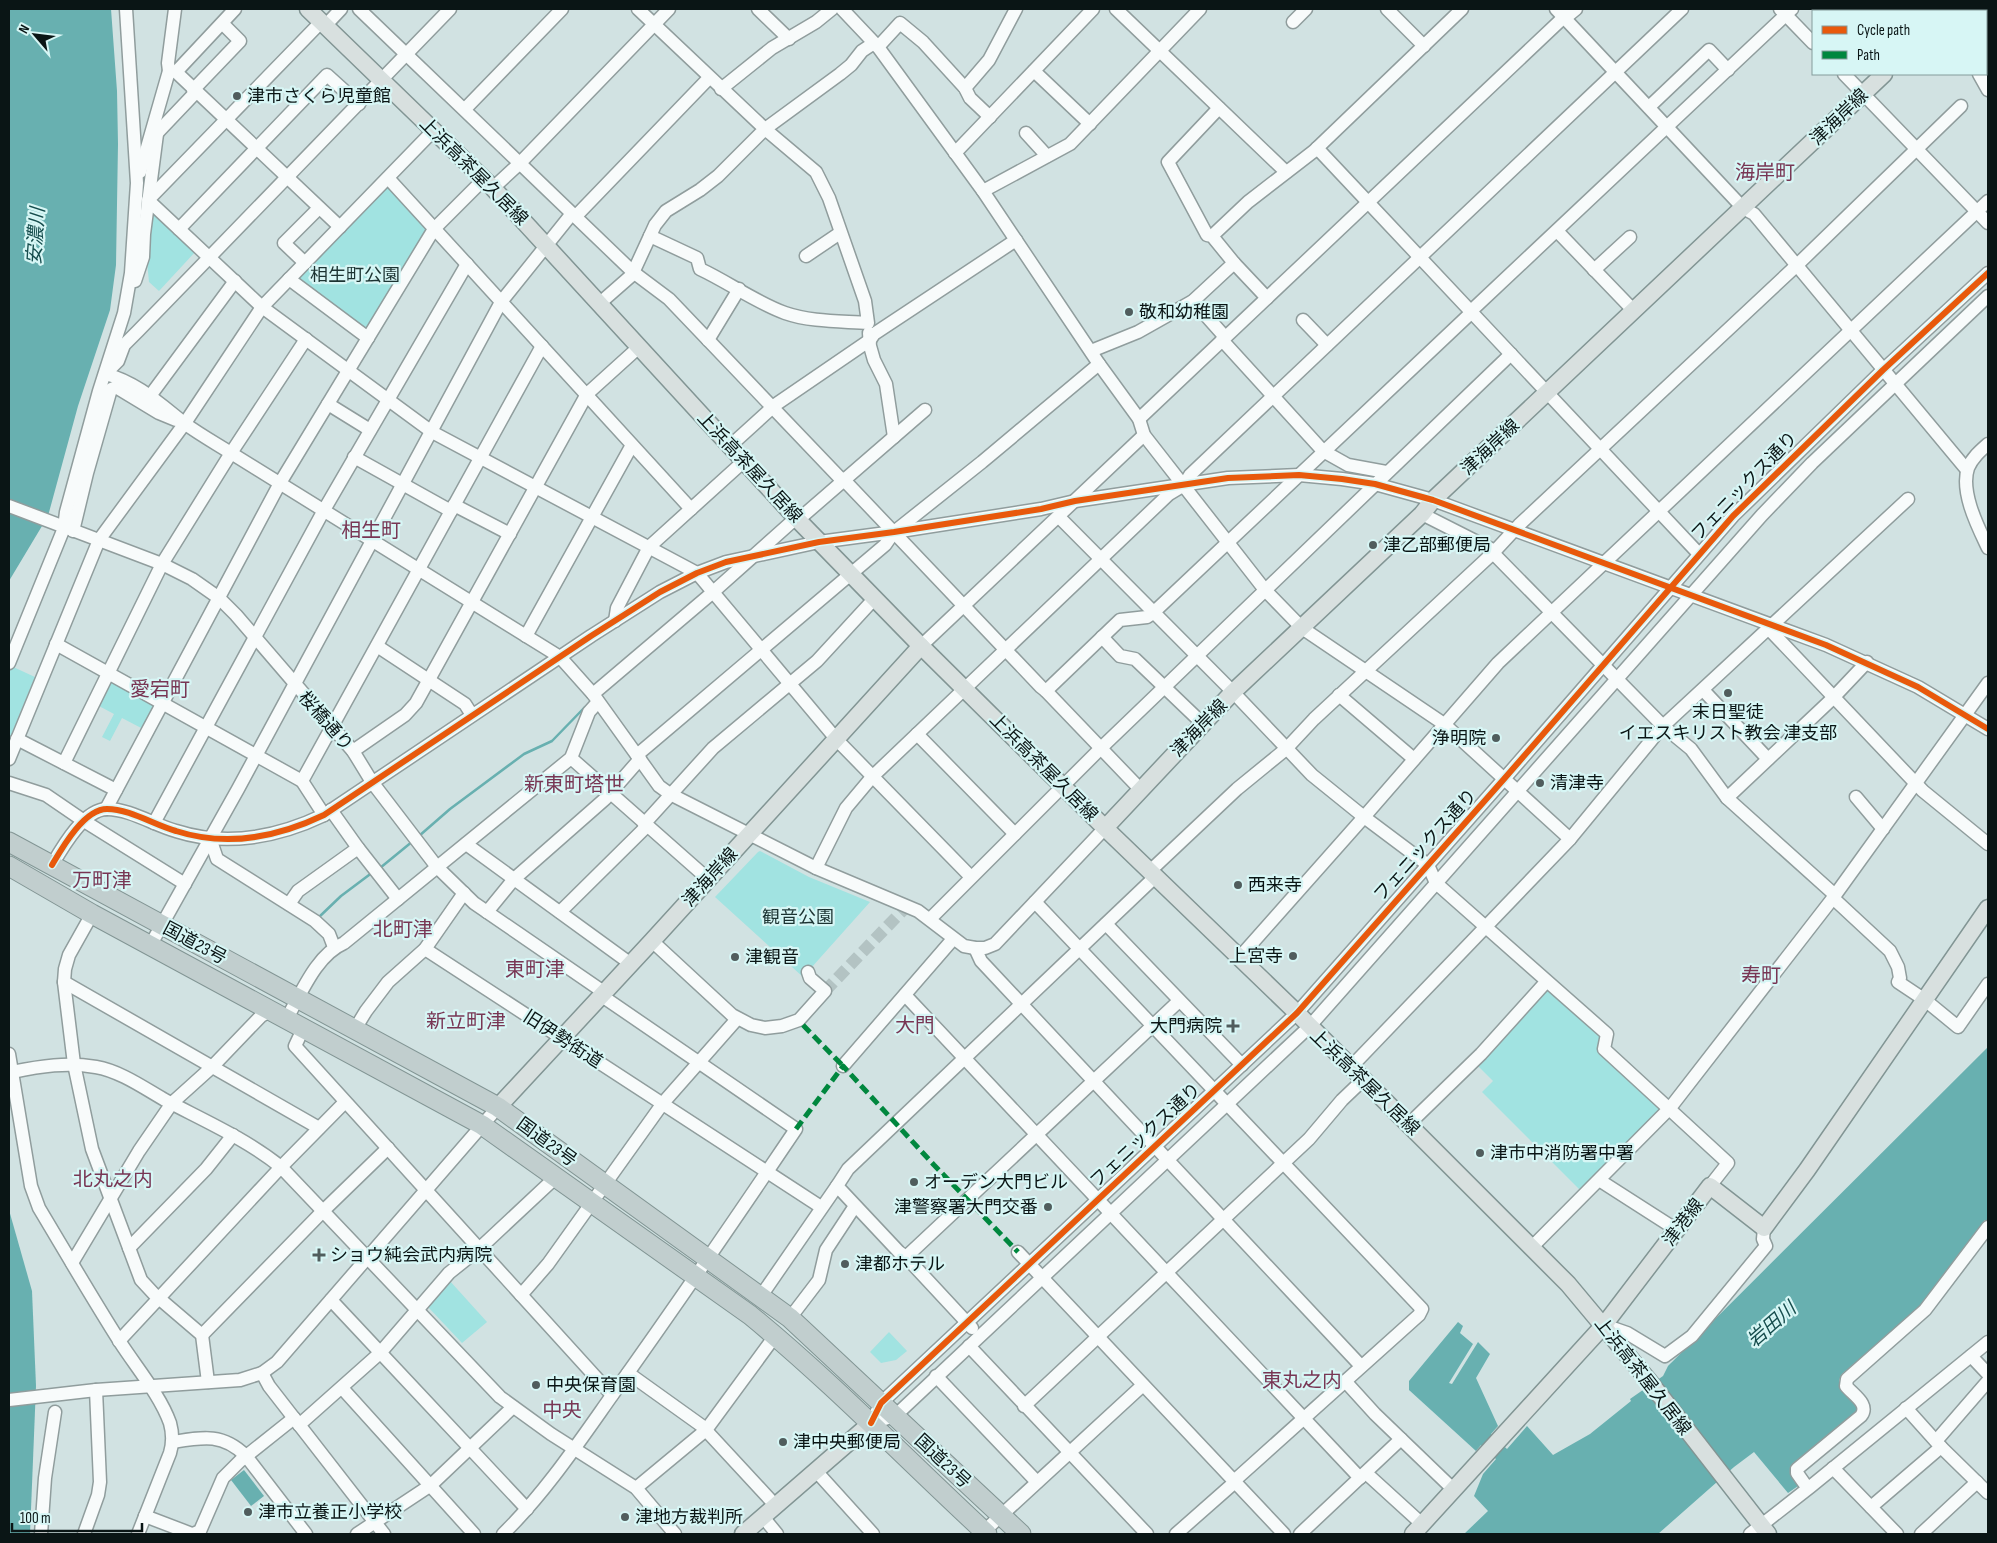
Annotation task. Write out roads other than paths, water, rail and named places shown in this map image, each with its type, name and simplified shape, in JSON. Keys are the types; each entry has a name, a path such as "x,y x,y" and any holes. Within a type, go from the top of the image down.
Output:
{"highway":[{"name":"国道23号","path":"9,842 498,1107 790,1318 1020,1534"},
{"name":"国道23号","path":"9,866 150,946 482,1125 750,1315 776,1336 871,1422 984,1533"}],"main road":[{"name":"上浜高茶屋久居線","path":"308,9 489,183 797,519 921,646 1064,785 1105,828 1364,1079 1568,1284 1604,1325 1650,1383 1722,1477 1760,1532"},
{"name":"津海岸線","path":"1105,828 1233,692 1422,514 1433,500 1883,75"},
{"name":"津海岸線","path":"498,1107 837,740 921,646"},
{"path":"1764,1228 1807,1170 1988,908"},
{"name":"津港線","path":"1418,1529 1604,1325 1710,1186 1764,1228"},
{"path":"743,1534 871,1422"}],"street":[{"path":"68,530 66,512 122,320 128,290 137,183 126,9"},
{"path":"175,9 168,63 172,72 195,91 340,227"},
{"path":"137,183 154,117 172,72 235,9"},
{"path":"148,200 323,24 341,9"},
{"path":"360,9 633,272 669,300 964,604 1140,790"},
{"path":"105,374 118,361 124,345 450,9"},
{"path":"465,109 562,9"},
{"path":"638,9 765,129 816,172 829,198 865,300 874,360 886,384 894,437"},
{"path":"106,809 280,483 434,229 489,183 520,163 669,9"},
{"path":"758,9 789,39"},
{"path":"721,88 772,48 816,22 832,9"},
{"path":"842,9 876,45 983,191 1099,364 1139,419 1144,435 1265,590 1302,628 1444,724 1570,839"},
{"path":"965,88 989,60 1016,9"},
{"path":"955,153 1094,9"},
{"path":"1116,9 1286,172"},
{"path":"983,191 1070,144 1200,9"},
{"path":"1293,22 1306,9"},
{"path":"1388,9 1424,46"},
{"path":"1212,236 1248,202 1317,148 1462,9"},
{"path":"1139,419 1368,203 1562,15 1576,9"},
{"path":"816,868 846,808 872,776 1169,494 1184,485 1190,475 1682,9"},
{"path":"1046,691 1120,620 1147,617 1153,613 1728,70 1786,11 1812,42"},
{"path":"1562,15 1743,208 1754,214 1967,470"},
{"path":"600,303 633,272 650,236 666,211 700,190 718,176 765,129 840,74 851,65 862,51 876,45 900,23 923,42 965,88 970,98 990,117"},
{"path":"158,132 240,41 222,24"},
{"path":"1649,107 1709,50 1728,70"},
{"path":"1034,71 1090,124"},
{"path":"179,229 327,75 359,104"},
{"path":"1845,75 1988,223"},
{"path":"1980,75 1988,90"},
{"path":"150,946 256,755 501,302 570,216 576,216 710,78"},
{"path":"128,290 133,287 143,257 148,200 160,120 159,106"},
{"path":"761,1296 848,1169 1106,924 1231,794 1286,749 1339,695 1494,552 1539,506 1796,266 1960,106"},
{"path":"1219,108 1168,162 1207,235 1212,236 1267,298"},
{"path":"9,759 99,540 185,423 262,307 433,131"},
{"path":"1026,133 1047,156"},
{"path":"1317,148 1699,554"},
{"path":"388,178 691,509"},
{"path":"148,200 262,307 432,432 697,573 837,740 971,877"},
{"path":"1239,958 1498,663 1988,201"},
{"path":"305,263 284,243 319,208"},
{"path":"1557,231 1634,311"},
{"path":"806,256 840,233"},
{"path":"650,236 697,258 700,269 787,314 868,324"},
{"path":"1594,270 1630,237"},
{"path":"730,446 773,407 870,340 874,334 1016,240"},
{"path":"1091,351 1138,332 1193,302 1234,263"},
{"path":"154,823 324,510 467,264"},
{"name":"フェニックス通り","path":"871,1422 881,1403 1297,1013 1671,589 1699,554 1781,468 1988,273"},
{"path":"289,279 368,338"},
{"path":"150,396 235,281"},
{"path":"708,340 739,289"},
{"name":"フェニックス通り","path":"895,1416 1309,1027 1756,522 1812,463 1988,296"},
{"path":"1193,302 1323,452 1348,466 1386,472"},
{"path":"1303,320 1327,345"},
{"path":"64,764 162,564 231,453 306,339"},
{"path":"302,781 542,346"},
{"path":"353,751 405,715 416,703 587,394 639,347"},
{"path":"930,919 1100,748 1511,354"},
{"path":"487,912 514,879 610,793 638,757 760,650 885,545 894,532 982,462 1099,364"},
{"path":"105,374 117,377 150,396 185,423 231,453 560,657 596,698 659,786 670,794 816,868 918,911 964,946 985,948 995,944 1105,828"},
{"path":"9,663 68,530 87,473 111,389 116,387 159,413 185,423"},
{"path":"328,404 370,430"},
{"path":"72,1263 139,1151 172,1103 212,1067 261,1016 278,1016 298,999 320,961 334,947 344,943 571,758 596,698 714,595 797,519 926,410"},
{"path":"921,646 1144,435"},
{"path":"1988,444 1977,454 1967,470 1969,504 1988,548"},
{"path":"526,636 632,445"},
{"path":"354,457 403,484 510,534"},
{"path":"616,621 617,608 649,548 744,461"},
{"path":"52,865 68,839 84,821 97,812 106,809 125,812 177,832 210,838 241,838 278,833 304,824 328,812 660,592 697,573 726,562 819,542 1041,509 1076,501 1236,478 1299,475 1375,484 1433,500 1692,596 1770,627 1826,645 1867,662 1966,714 1988,729"},
{"path":"1351,1067 1570,839 1663,726 1908,499"},
{"name":"桜橋通り","path":"9,506 68,530 162,564 192,579 218,598 255,637 353,751 372,782 437,867 464,893 487,912 699,1063 796,1129 767,1172"},
{"path":"1528,536 1539,506"},
{"path":"1422,514 1494,552 1603,666 1663,726 1691,749 1727,798 1890,951 1898,967 1900,978 1898,982 1925,1000 1958,1027 1988,984"},
{"path":"1059,517 1233,692 1312,775 1428,865 1436,883 1607,1034 1604,1049 1728,1163 1710,1186"},
{"path":"560,912 646,825 670,794 713,748 788,683 817,661 874,598"},
{"path":"1770,627 1833,697 1916,784 1988,844"},
{"path":"1102,637 1120,656 1135,659 1203,724"},
{"path":"56,644 302,781 398,899"},
{"path":"377,646 465,704 472,715"},
{"path":"1727,798 1867,662"},
{"path":"1532,1248 1670,1108 1834,897 1988,683"},
{"path":"1704,690 1768,759"},
{"path":"1339,695 1414,759"},
{"path":"917,734 1014,834"},
{"path":"18,739 116,790"},
{"path":"571,758 708,878"},
{"path":"9,783 46,795 185,884"},
{"path":"1856,797 1883,829"},
{"path":"210,838 217,859 315,921 329,934 334,947"},
{"path":"466,844 631,964"},
{"path":"289,904 298,891 358,848"},
{"path":"355,1029 388,982 426,949 464,893"},
{"path":"1036,902 1422,1309 1418,1315 1176,1534"},
{"path":"92,914 69,955 64,982 74,1064 92,1149 142,1280 202,1335 208,1382"},
{"path":"1106,924 1242,1065"},
{"path":"843,1066 953,939"},
{"path":"652,941 737,1019 765,1028 801,1022 826,991 810,978 808,972"},
{"path":"975,948 980,961 1361,1366"},
{"name":"旧伊勢街道","path":"426,949 561,1039 821,1207"},
{"path":"64,982 319,1128"},
{"path":"1409,1124 1481,1054 1546,982"},
{"path":"904,995 1304,1418 1418,1529"},
{"path":"906,1257 1179,1001"},
{"path":"521,1295 548,1264 662,1104 737,1019"},
{"path":"303,1029 295,1046 612,1394"},
{"path":"9,1054 31,1186 39,1208 119,1341 149,1386 169,1422 173,1442 138,1534"},
{"path":"12,1072 52,1064 74,1064 109,1071 264,1153 281,1167 494,1391 514,1408 636,1488 675,1534"},
{"path":"1024,1406 1309,1139 1342,1100 1364,1079"},
{"path":"119,1341 281,1167 345,1102"},
{"path":"9,1400 96,1390 240,1380 262,1373 277,1362 498,1107"},
{"path":"129,1248 206,1168 233,1135"},
{"path":"202,1335 323,1211 388,1148"},
{"path":"504,1534 527,1509 574,1448 708,1259 767,1172"},
{"path":"145,1516 192,1534 200,1531 223,1478 230,1469 342,1388 380,1353 449,1273 479,1249 556,1177"},
{"path":"1599,1180 1677,1230"},
{"path":"837,1186 979,1336"},
{"path":"790,1318 819,1280 826,1250 855,1206"},
{"path":"1804,1482 1797,1473 1797,1469 1861,1416 1864,1411 1863,1405 1846,1386 1847,1379 1925,1310 1988,1227"},
{"path":"1604,1325 1627,1333 1665,1356 1692,1336 1766,1246 1762,1239 1764,1228"},
{"path":"1018,1252 1284,1534"},
{"path":"331,1300 527,1509"},
{"path":"636,1488 706,1430 776,1336"},
{"path":"1760,1532 1906,1408 1988,1342"},
{"path":"969,1346 1147,1534"},
{"path":"1971,1356 1988,1374"},
{"path":"262,1373 269,1386 296,1422 384,1534"},
{"path":"628,1373 706,1430 776,1506"},
{"path":"936,1376 1037,1482"},
{"path":"1345,1381 1375,1414 1454,1490"},
{"path":"1872,1508 1938,1444 1988,1381"},
{"path":"984,1533 1000,1516 1143,1385"},
{"path":"342,1388 474,1534"},
{"path":"84,1534 98,1495 100,1482 96,1390"},
{"path":"357,1534 431,1485 514,1408"},
{"path":"1906,1408 1938,1444 1988,1493"},
{"path":"41,1534 55,1412"},
{"path":"871,1422 895,1416"},
{"path":"173,1442 211,1438 226,1442 246,1456 306,1534"},
{"path":"1300,1534 1401,1439"},
{"path":"1834,1468 1897,1534"},
{"path":"816,1471 873,1534"},
{"path":"1921,1534 1977,1482"},
{"path":"763,1517 777,1534"}],"water":[{"name":"安濃川","path":"9,9 111,9 117,91 118,144 116,265 110,310 78,406 48,516 9,581"},
{"name":"岩田川","path":"1988,1047 1988,1221 1985,1220 1921,1306 1842,1374 1839,1384 1840,1388 1858,1410 1792,1466 1791,1475 1798,1486 1788,1493 1754,1452 1734,1467 1658,1534 1464,1534 1488,1511 1474,1496 1483,1474 1496,1459 1481,1445 1476,1451 1409,1390 1409,1381 1458,1322 1463,1326 1460,1333 1473,1344 1449,1383 1452,1384 1478,1342 1490,1354 1476,1378 1498,1426 1491,1434 1507,1449 1527,1426 1553,1455 1590,1434 1631,1401 1630,1399 1663,1376 1668,1366"},
{"path":"9,1210 32,1291 36,1386 30,1534 9,1534"},
{"path":"244,1470 264,1496 251,1506 231,1480"}],"waterway":[{"path":"419,836 450,809 524,754 552,741 585,707"},
{"path":"380,868 413,841"},
{"path":"318,918 341,896 373,872"}],"tunnel":[{"path":"825,991 906,907"}],"place":[{"name":"津市さくら児童館","path":"237,96"},
{"name":"敬和幼稚園","path":"1129,312"},
{"name":"津乙部郵便局","path":"1373,545"},
{"name":"末日聖徒 イエスキリスト教会 津支部","path":"1728,693"},
{"name":"浄明院","path":"1496,738"},
{"name":"清津寺","path":"1540,783"},
{"name":"西来寺","path":"1238,885"},
{"name":"上宮寺","path":"1293,956"},
{"name":"津観音","path":"735,957"},
{"name":"大門病院","path":"1233,1026"},
{"name":"津市中消防署中署","path":"1480,1153"},
{"name":"オーデン大門ビル","path":"914,1182"},
{"name":"津警察署大門交番","path":"1048,1207"},
{"name":"ショウ純会武内病院","path":"319,1255"},
{"name":"津都ホテル","path":"845,1264"},
{"name":"中央保育園","path":"536,1385"},
{"name":"津中央郵便局","path":"783,1442"},
{"name":"津市立養正小学校","path":"248,1512"},
{"name":"津地方裁判所","path":"625,1517"}],"district":[{"name":"海岸町","path":"1765,172"},
{"name":"相生町","path":"371,530"},
{"name":"愛宕町","path":"160,689"},
{"name":"新東町塔世","path":"574,784"},
{"name":"万町津","path":"102,880"},
{"name":"北町津","path":"403,929"},
{"name":"東町津","path":"535,969"},
{"name":"寿町","path":"1761,975"},
{"name":"新立町津","path":"466,1021"},
{"name":"大門","path":"915,1025"},
{"name":"北丸之内","path":"113,1179"},
{"name":"東丸之内","path":"1302,1380"},
{"name":"中央","path":"562,1410"}],"park label":[{"name":"相生町公園","path":"355,275"},
{"name":"観音公園","path":"798,917"}]}
